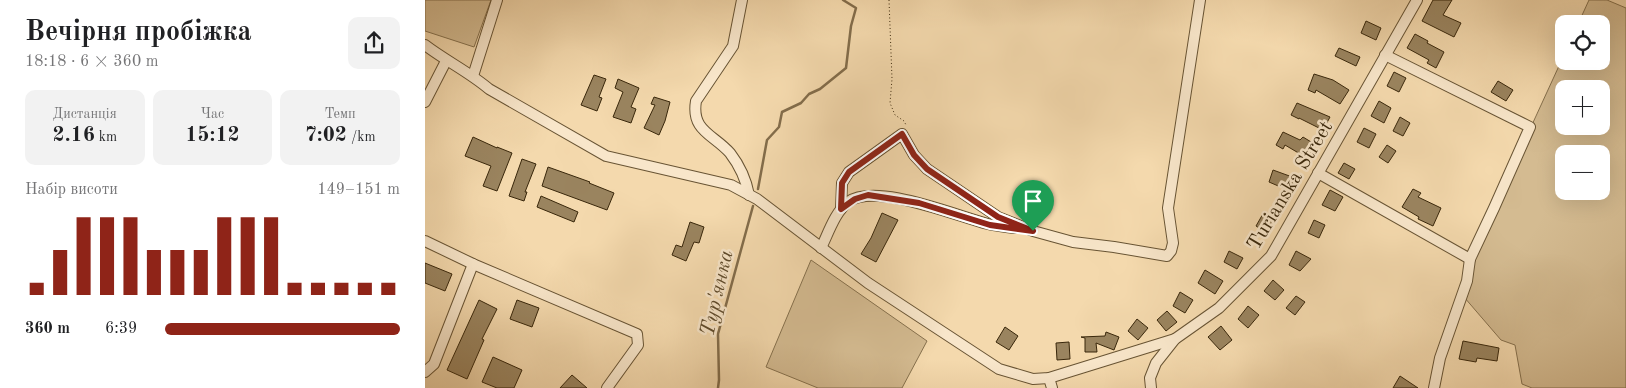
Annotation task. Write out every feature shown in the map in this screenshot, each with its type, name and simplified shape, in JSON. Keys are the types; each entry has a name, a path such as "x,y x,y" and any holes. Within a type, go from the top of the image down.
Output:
{"street":[{"path":"473,76 497,0"},
{"path":"742,0 733,46 697,101 695,112 699,126 729,152 739,166 745,177 749,195"},
{"path":"821,248 841,209 842,183 849,172 902,134 914,155 927,169 998,217 1033,231 1073,242 1163,256 1170,254 1173,243 1168,208 1201,0"},
{"name":"Turianska Street","path":"1151,388 1150,378 1156,363 1175,340 1219,308 1271,256 1417,0"},
{"path":"425,45 446,61 473,76 489,90 606,156 731,184 757,199 868,283 999,368 1051,383 1175,340"},
{"path":"1385,55 1530,127 1470,259 1467,281 1440,358 1434,388"},
{"path":"425,102 446,61"},
{"path":"1318,173 1470,259"},
{"path":"841,209 855,199 868,195 919,203 990,225 1033,231"},
{"path":"425,241 473,264 637,334 638,345 607,388"},
{"path":"425,372 434,364 473,264"},
{"path":"1024,388 1033,379"}],"path":[{"path":"889,0 892,79 889,92 890,103 895,116 904,121 907,128 902,134"}],"shaded area":[{"path":"425,0 491,0 474,47 425,31"},
{"path":"1589,0 1607,0 1626,8 1626,388 1532,388 1522,384 1515,345 1501,340 1464,297 1475,249 1557,70 1610,70 1610,15 1582,15"},
{"path":"811,260 927,341 902,388 818,388 766,367"}],"building":[{"path":"1433,0 1452,0 1443,15 1461,23 1454,37 1422,21"},
{"path":"1366,21 1381,28 1376,40 1361,33"},
{"path":"1415,34 1444,52 1436,68 1427,63 1429,60 1407,48"},
{"path":"1339,48 1360,57 1356,66 1335,56"},
{"path":"1394,72 1406,78 1399,92 1387,86"},
{"path":"1314,74 1333,80 1349,90 1340,104 1316,90 1315,93 1308,90"},
{"path":"594,75 606,79 599,97 602,98 597,111 581,105"},
{"path":"618,79 639,88 631,107 636,109 631,123 613,117 623,92 615,88"},
{"path":"1498,81 1513,90 1506,101 1491,92"},
{"path":"654,97 670,102 659,135 644,128 655,105 651,104"},
{"path":"1379,101 1391,108 1384,123 1371,116"},
{"path":"1297,103 1330,117 1323,130 1291,115"},
{"path":"1400,117 1410,123 1403,136 1393,131"},
{"path":"1364,128 1376,134 1369,148 1357,142"},
{"path":"1283,132 1300,140 1303,137 1316,145 1307,158 1285,145 1283,149 1276,145"},
{"path":"473,137 512,153 497,191 483,186 491,166 465,156"},
{"path":"1387,145 1396,151 1388,163 1379,157"},
{"path":"522,159 536,164 525,192 527,192 524,201 509,196"},
{"path":"1344,163 1355,169 1349,179 1338,173"},
{"path":"548,167 614,193 607,210 542,186"},
{"path":"1273,170 1295,178 1290,191 1269,182"},
{"path":"1413,189 1421,193 1418,197 1441,208 1433,226 1418,219 1419,217 1402,207"},
{"path":"1330,190 1343,197 1335,211 1322,205"},
{"path":"541,196 578,212 574,222 537,207"},
{"path":"1264,212 1276,219 1267,233 1256,226"},
{"path":"882,213 898,220 876,262 861,254 871,238"},
{"path":"1314,220 1325,225 1319,238 1308,233"},
{"path":"690,222 704,227 699,243 694,242 686,261 672,255 676,245 682,247"},
{"path":"1229,251 1243,258 1237,269 1224,262"},
{"path":"1296,251 1311,259 1300,271 1289,265"},
{"path":"425,263 452,274 445,291 425,283"},
{"path":"1205,270 1223,281 1215,294 1198,283"},
{"path":"1273,280 1284,290 1275,300 1264,291"},
{"path":"1180,292 1193,300 1185,313 1173,306"},
{"path":"1296,296 1305,302 1295,315 1286,308"},
{"path":"479,300 497,309 482,339 484,340 467,379 447,370"},
{"path":"517,300 539,308 532,327 510,319"},
{"path":"1248,306 1259,315 1248,328 1238,319"},
{"path":"1167,311 1177,322 1166,331 1157,320"},
{"path":"1137,319 1148,328 1138,340 1128,331"},
{"path":"1221,326 1232,340 1220,350 1208,337"},
{"path":"1005,327 1018,336 1009,350 996,342"},
{"path":"1106,332 1119,337 1114,350 1096,343 1097,352 1085,352 1085,338 1081,337 1105,336"},
{"path":"1463,341 1499,348 1497,361 1477,358 1476,362 1459,359"},
{"path":"1069,342 1070,359 1057,360 1056,343"},
{"path":"493,357 522,370 514,388 497,388 482,382"},
{"path":"572,375 587,388 560,388"},
{"path":"1400,376 1418,388 1393,388"}],"waterway":[{"name":"Тур'янка","path":"758,189 767,140 779,127 782,112 801,103 809,94 820,89 846,68 851,26 856,8 843,0"},
{"name":"Тур'янка","path":"718,388 718,334 753,206"}],"route":[{"path":"902,134 914,155 927,169 998,217 1033,231 990,225 919,203 868,195 848,202 841,209 842,183 849,172 862,161 902,134"}]}
